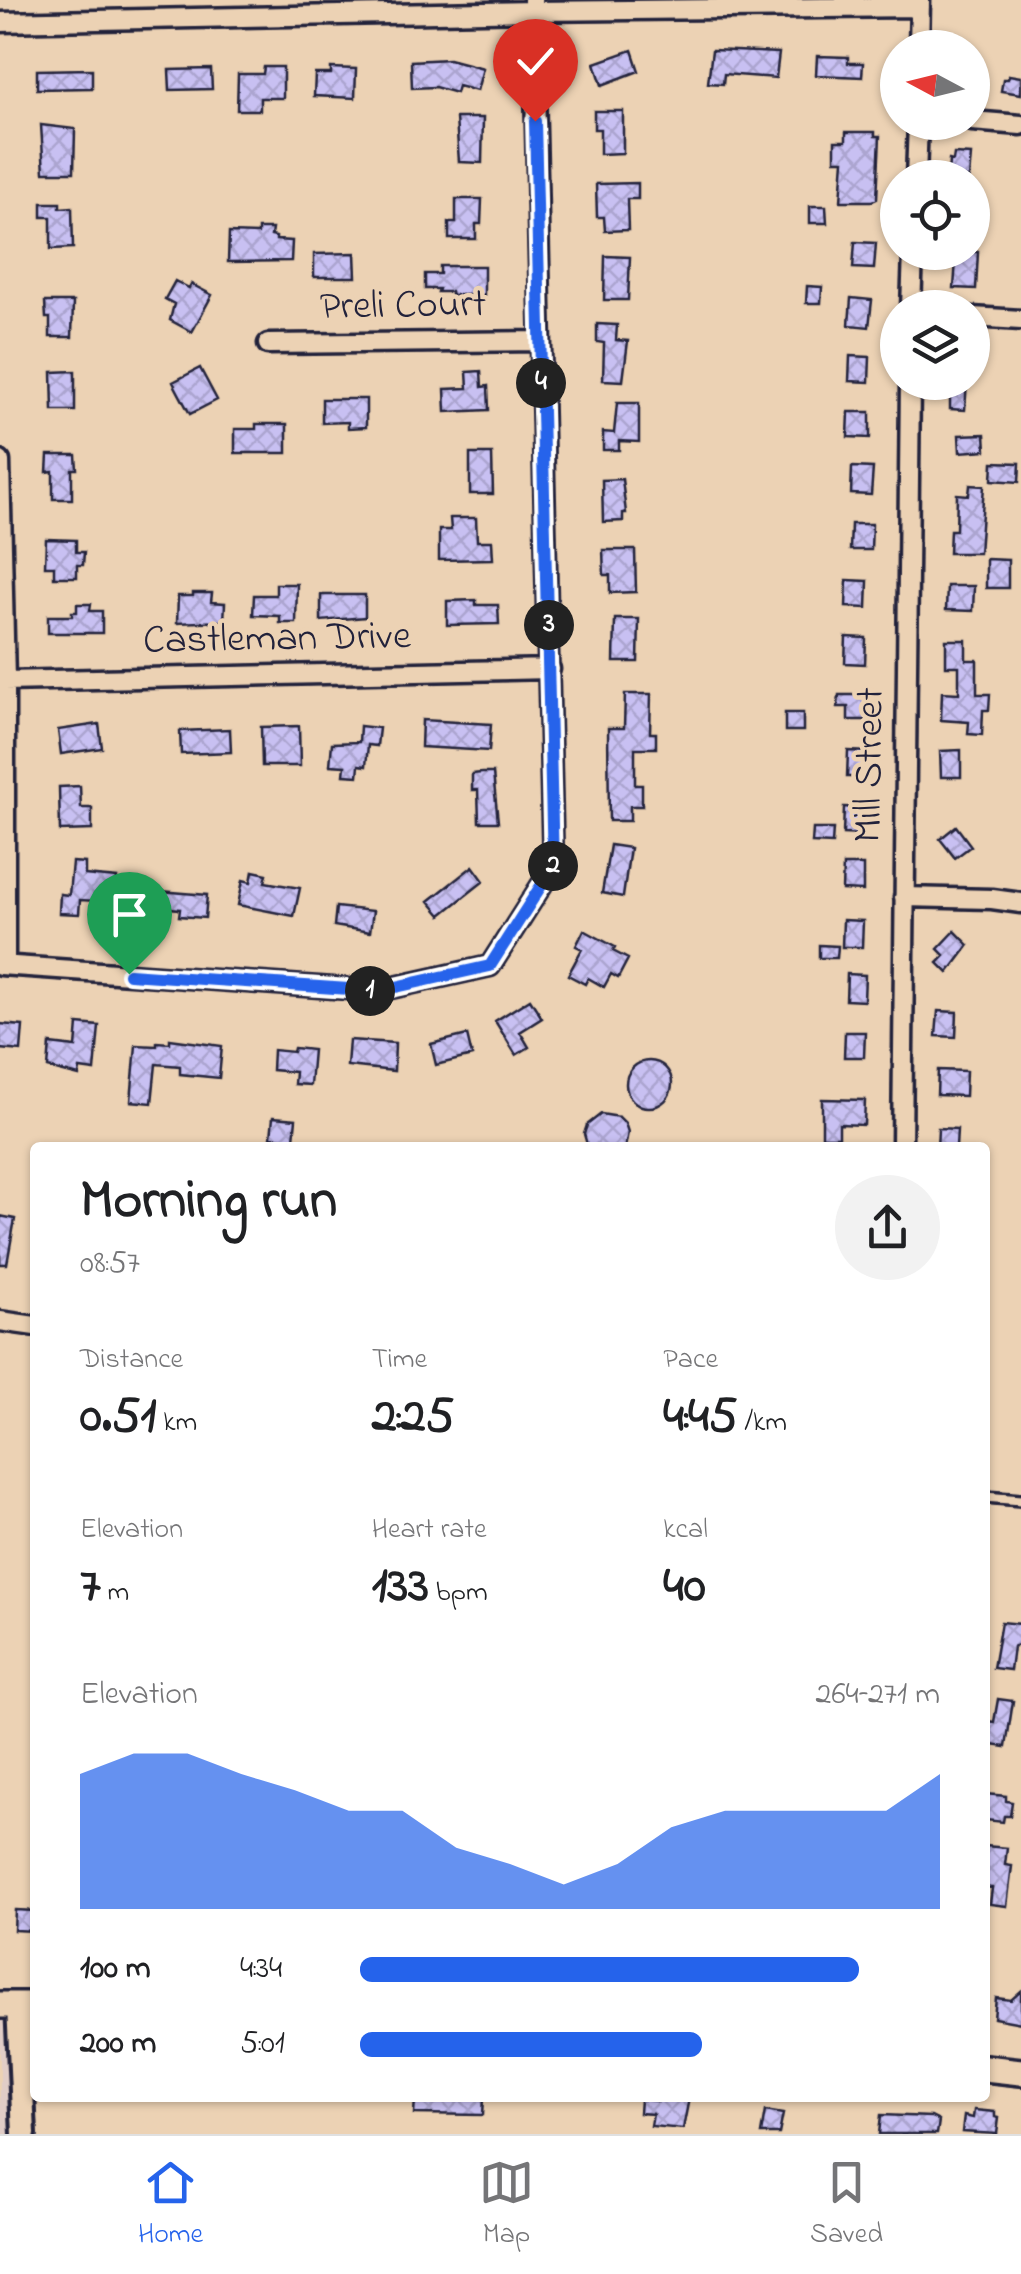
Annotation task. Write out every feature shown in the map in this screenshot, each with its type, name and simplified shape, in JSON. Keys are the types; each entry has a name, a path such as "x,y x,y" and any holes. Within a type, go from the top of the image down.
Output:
{"main road":[{"path":"990,2069 1021,2072"}],"street":[{"path":"0,22 533,5 920,3 919,30"},
{"path":"0,461 6,682 2,965 378,991 490,966 553,867 533,5"},
{"path":"990,122 1021,125"},
{"path":"990,318 1021,320"},
{"name":"Preli Court","path":"268,344 540,341"},
{"name":"Mill Street","path":"902,1142 910,400"},
{"name":"Castleman Drive","path":"6,682 550,670"},
{"path":"904,898 1021,902"},
{"path":"0,1321 30,1325"},
{"path":"18,2005 24,2134"}],"lane":[{"path":"990,1497 1021,1500"}],"shaded area":[{"path":"0,2012 10,2013 14,2134 0,2134"}],"building":[{"path":"632,50 639,71 602,85 595,63"},
{"path":"712,50 779,53 776,78 724,74 723,84 708,83"},
{"path":"817,56 848,57 848,63 863,63 862,77 816,75"},
{"path":"449,59 483,68 477,91 458,86 456,93 435,87 412,88 411,61"},
{"path":"264,67 283,67 283,98 260,98 260,110 237,110 238,74 263,74"},
{"path":"331,68 356,69 355,98 314,96 315,74 331,74"},
{"path":"92,69 92,88 37,89 37,70"},
{"path":"211,69 212,89 170,90 169,70"},
{"path":"1009,75 1021,77 1021,94 1001,91 1003,79"},
{"path":"594,111 623,111 623,153 600,154 600,129 594,129"},
{"path":"456,118 483,118 482,163 459,162"},
{"path":"41,125 75,129 74,172 44,172"},
{"path":"846,132 875,132 875,136 880,136 877,199 841,201 844,160 835,160 835,141 846,141"},
{"path":"954,154 971,155 971,160 953,160"},
{"path":"638,183 638,199 627,199 628,230 605,231 604,217 597,217 596,184"},
{"path":"456,199 482,199 476,239 449,239 449,223 456,223"},
{"path":"42,203 72,207 73,248 51,249 51,217 42,217"},
{"path":"810,206 826,206 827,223 810,223"},
{"path":"258,229 272,229 271,236 276,240 292,241 291,261 228,262 229,233 258,234"},
{"path":"855,242 876,243 874,269 853,268"},
{"path":"355,253 356,277 314,277 314,254"},
{"path":"605,256 630,257 628,300 604,300"},
{"path":"440,266 484,266 484,295 451,295 438,292 439,289 425,289 425,274 440,274"},
{"path":"955,270 977,270 976,289 954,288"},
{"path":"175,281 212,295 192,332 170,320 174,304 165,299"},
{"path":"807,286 822,287 821,303 806,303"},
{"path":"851,298 872,300 869,327 849,325"},
{"path":"45,302 73,302 72,337 50,337"},
{"path":"597,324 617,325 616,340 628,341 623,381 603,380 604,343 597,342"},
{"path":"850,356 870,357 869,382 849,381"},
{"path":"200,368 217,400 190,414 173,382"},
{"path":"75,371 75,411 53,411 52,372"},
{"path":"481,371 482,387 488,386 489,410 446,412 445,389 468,388 467,372"},
{"path":"322,399 366,399 366,427 348,428 348,422 322,423"},
{"path":"950,400 966,400 965,410 950,409"},
{"path":"617,403 639,403 639,442 619,441 619,450 603,450 603,432 614,433"},
{"path":"849,412 870,412 870,438 848,437"},
{"path":"256,424 287,424 287,453 235,453 235,429 256,429"},
{"path":"985,434 986,450 960,452 959,435"},
{"path":"470,454 492,454 493,494 470,494"},
{"path":"48,455 76,455 72,499 53,499 53,471 47,472"},
{"path":"993,462 1020,463 1019,482 992,480"},
{"path":"852,467 873,468 871,495 851,494"},
{"path":"622,479 626,513 623,521 603,522 602,480"},
{"path":"970,485 984,486 979,553 949,553 950,530 956,530 957,494 969,495"},
{"path":"450,518 476,518 477,541 492,541 493,559 439,560 439,530 451,530"},
{"path":"851,524 872,524 871,550 850,550"},
{"path":"46,539 76,540 76,552 84,552 83,565 77,565 77,577 54,577 54,566 45,566"},
{"path":"603,550 635,550 636,592 610,593 610,575 604,575"},
{"path":"986,559 1008,560 1008,588 986,588"},
{"path":"847,580 868,581 867,608 846,607"},
{"path":"276,584 297,584 296,623 280,623 280,616 253,615 254,595 276,595"},
{"path":"947,586 974,586 973,611 946,610"},
{"path":"212,593 211,602 225,603 224,621 177,623 178,596"},
{"path":"321,595 365,595 365,617 321,621"},
{"path":"476,600 476,605 498,605 499,624 447,625 447,601"},
{"path":"77,604 91,604 90,611 102,611 102,633 48,633 48,616 72,616 72,612 77,612"},
{"path":"615,619 639,619 638,662 614,662"},
{"path":"846,637 866,638 865,664 845,663"},
{"path":"946,640 966,640 966,660 977,660 977,694 990,694 989,710 983,710 982,735 968,734 969,722 941,720 942,692 959,693 959,666 946,666"},
{"path":"625,694 651,694 650,733 656,733 656,748 635,748 635,785 642,785 642,806 630,806 630,821 609,821 608,728 624,728"},
{"path":"839,695 869,695 869,720 848,720 848,707 838,707"},
{"path":"785,713 803,713 803,731 785,731"},
{"path":"422,720 491,724 489,751 421,747"},
{"path":"99,724 102,748 61,754 58,730"},
{"path":"299,726 300,766 262,766 261,727"},
{"path":"360,726 379,728 377,746 368,745 366,766 359,765 358,776 344,775 345,766 330,765 332,743 359,742"},
{"path":"230,729 231,752 181,754 180,731"},
{"path":"961,750 961,777 941,777 940,751"},
{"path":"848,751 869,752 868,777 847,777"},
{"path":"493,773 498,822 479,822 478,790 472,790 472,774"},
{"path":"80,786 81,808 92,808 92,830 60,831 59,787"},
{"path":"844,807 864,808 863,835 843,834"},
{"path":"956,826 971,846 955,858 940,839"},
{"path":"813,829 833,829 832,844 812,843"},
{"path":"610,845 630,848 623,897 602,893"},
{"path":"72,862 85,863 85,875 117,878 115,902 80,900 79,914 59,913 60,894 69,895"},
{"path":"843,865 863,865 863,891 842,890"},
{"path":"473,866 484,881 441,915 429,901"},
{"path":"253,871 267,874 265,882 300,888 294,916 238,905 243,880 251,882"},
{"path":"160,891 207,895 205,918 179,916 180,909 158,907"},
{"path":"336,907 373,911 370,932 334,926"},
{"path":"843,920 863,921 862,947 842,947"},
{"path":"584,930 628,959 618,978 611,974 604,987 588,978 585,984 568,975 582,949 576,946"},
{"path":"955,931 969,945 948,973 938,963 945,956 938,949"},
{"path":"819,945 838,946 837,958 819,958"},
{"path":"847,974 865,975 864,1001 846,1000"},
{"path":"530,999 542,1018 520,1032 529,1047 516,1055 495,1021"},
{"path":"938,1011 957,1012 956,1037 936,1036"},
{"path":"0,1024 23,1026 21,1051 0,1049"},
{"path":"78,1024 99,1026 95,1071 80,1069 79,1076 48,1068 50,1044 76,1047"},
{"path":"845,1032 865,1032 864,1057 844,1057"},
{"path":"467,1035 472,1056 436,1065 431,1044"},
{"path":"170,1039 222,1046 219,1078 180,1074 180,1066 156,1064 152,1103 131,1101 136,1045 157,1046 157,1042 170,1043"},
{"path":"349,1040 395,1043 394,1071 347,1066"},
{"path":"294,1048 313,1050 310,1085 294,1084 295,1072 272,1070 273,1050 293,1052"},
{"path":"649,1061 665,1068 672,1084 665,1100 649,1107 633,1100 626,1084 633,1068"},
{"path":"938,1070 966,1071 965,1096 937,1095"},
{"path":"822,1099 865,1100 864,1125 839,1124 839,1137 822,1137"},
{"path":"601,1114 619,1117 628,1132 626,1142 586,1142 587,1125"},
{"path":"273,1117 296,1119 294,1139 271,1137"},
{"path":"938,1128 957,1129 956,1142 937,1142"},
{"path":"0,1216 15,1219 7,1264 0,1264"},
{"path":"1001,1622 1021,1624 1021,1644 1013,1647 1010,1670 993,1668"},
{"path":"998,1699 1013,1701 1006,1747 990,1745 990,1721 994,1722"},
{"path":"990,1794 1006,1796 1006,1801 1012,1802 1010,1816 1004,1816 1003,1822 990,1821"},
{"path":"990,1846 1007,1848 1005,1865 1012,1866 1007,1906 990,1904"},
{"path":"15,1910 30,1911 30,1931 14,1930"},
{"path":"1021,1991 1021,2023 994,2018 996,1998 1011,2000"},
{"path":"415,2102 484,2102 483,2115 414,2114"},
{"path":"640,2102 688,2102 683,2129 651,2126 653,2114 639,2113"},
{"path":"974,2110 995,2112 999,2118 997,2134 962,2132 964,2116 973,2118"},
{"path":"765,2111 783,2114 779,2134 761,2134"},
{"path":"881,2115 931,2117 939,2121 937,2134 879,2134"}],"route":[{"path":"129,974 378,991 490,966 553,867 535,121"}]}
